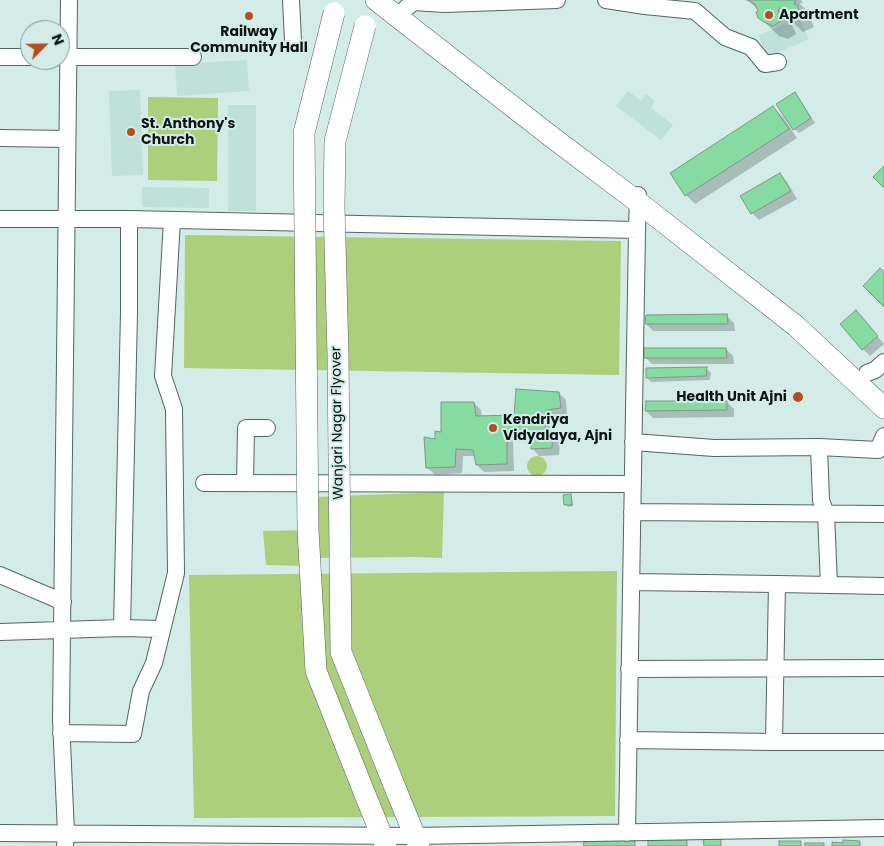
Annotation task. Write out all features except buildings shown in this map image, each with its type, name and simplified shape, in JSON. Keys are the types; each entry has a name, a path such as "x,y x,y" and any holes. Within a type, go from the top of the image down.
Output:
{"main road":[{"name":"Wanjari Nagar Flyover","path":"374,0 365,26 334,140 341,652 417,841"},
{"path":"374,0 532,122 876,368 884,388"},
{"path":"400,4 796,326 884,408"},
{"path":"335,6 304,134 308,530 316,670 383,841"}],"street":[{"path":"67,20 69,0"},
{"path":"291,0 293,41"},
{"path":"400,4 414,2 444,4 557,0"},
{"path":"606,0 695,11 725,37 750,47 766,64 778,62"},
{"path":"0,57 20,57"},
{"path":"70,57 193,57"},
{"path":"64,70 67,139 61,733 65,839"},
{"path":"0,138 67,139"},
{"path":"627,833 638,196"},
{"path":"0,219 129,219 637,230"},
{"path":"122,628 129,321 129,219"},
{"path":"61,733 133,734 142,692 154,663 176,573 174,408 163,376 172,220"},
{"path":"244,483 246,428 267,428"},
{"path":"633,442 714,448 878,450 884,436"},
{"path":"819,448 820,500 826,514 829,585"},
{"path":"204,483 632,484"},
{"path":"632,512 884,514"},
{"path":"0,575 63,602"},
{"path":"631,582 884,586"},
{"path":"774,742 777,584"},
{"path":"0,632 122,628 162,629"},
{"path":"629,669 884,668"},
{"path":"628,740 884,742"},
{"path":"0,833 65,839 417,841 534,840 627,833 756,838 884,828"}],"shaded area":[{"path":"799,17 809,39 768,57 758,36"},
{"path":"247,60 249,91 177,96 175,64"},
{"name":"St. Anthony's Church","path":"140,90 143,175 112,176 109,91"},
{"path":"628,91 641,101 646,94 655,101 651,108 673,125 661,140 616,106"},
{"path":"228,105 256,105 256,211 228,211"},
{"path":"142,187 209,188 209,208 142,207"}],"green space":[{"path":"148,97 218,98 217,181 148,180"},
{"path":"185,235 621,241 619,375 184,368"},
{"path":"537,456 544,459 547,466 544,473 537,476 530,473 527,466 530,459"},
{"path":"444,492 442,558 309,558 307,566 266,565 263,531 311,530 313,497"},
{"path":"617,571 615,816 194,818 189,575"}],"place":[{"name":"Apartment","path":"769,15"},
{"name":"Railway Community Hall","path":"249,16"},
{"name":"St. Anthony's Church","path":"131,132"},
{"name":"Health Unit Ajni","path":"798,397"},
{"name":"Kendriya Vidyalaya, Ajni","path":"493,428"}]}
